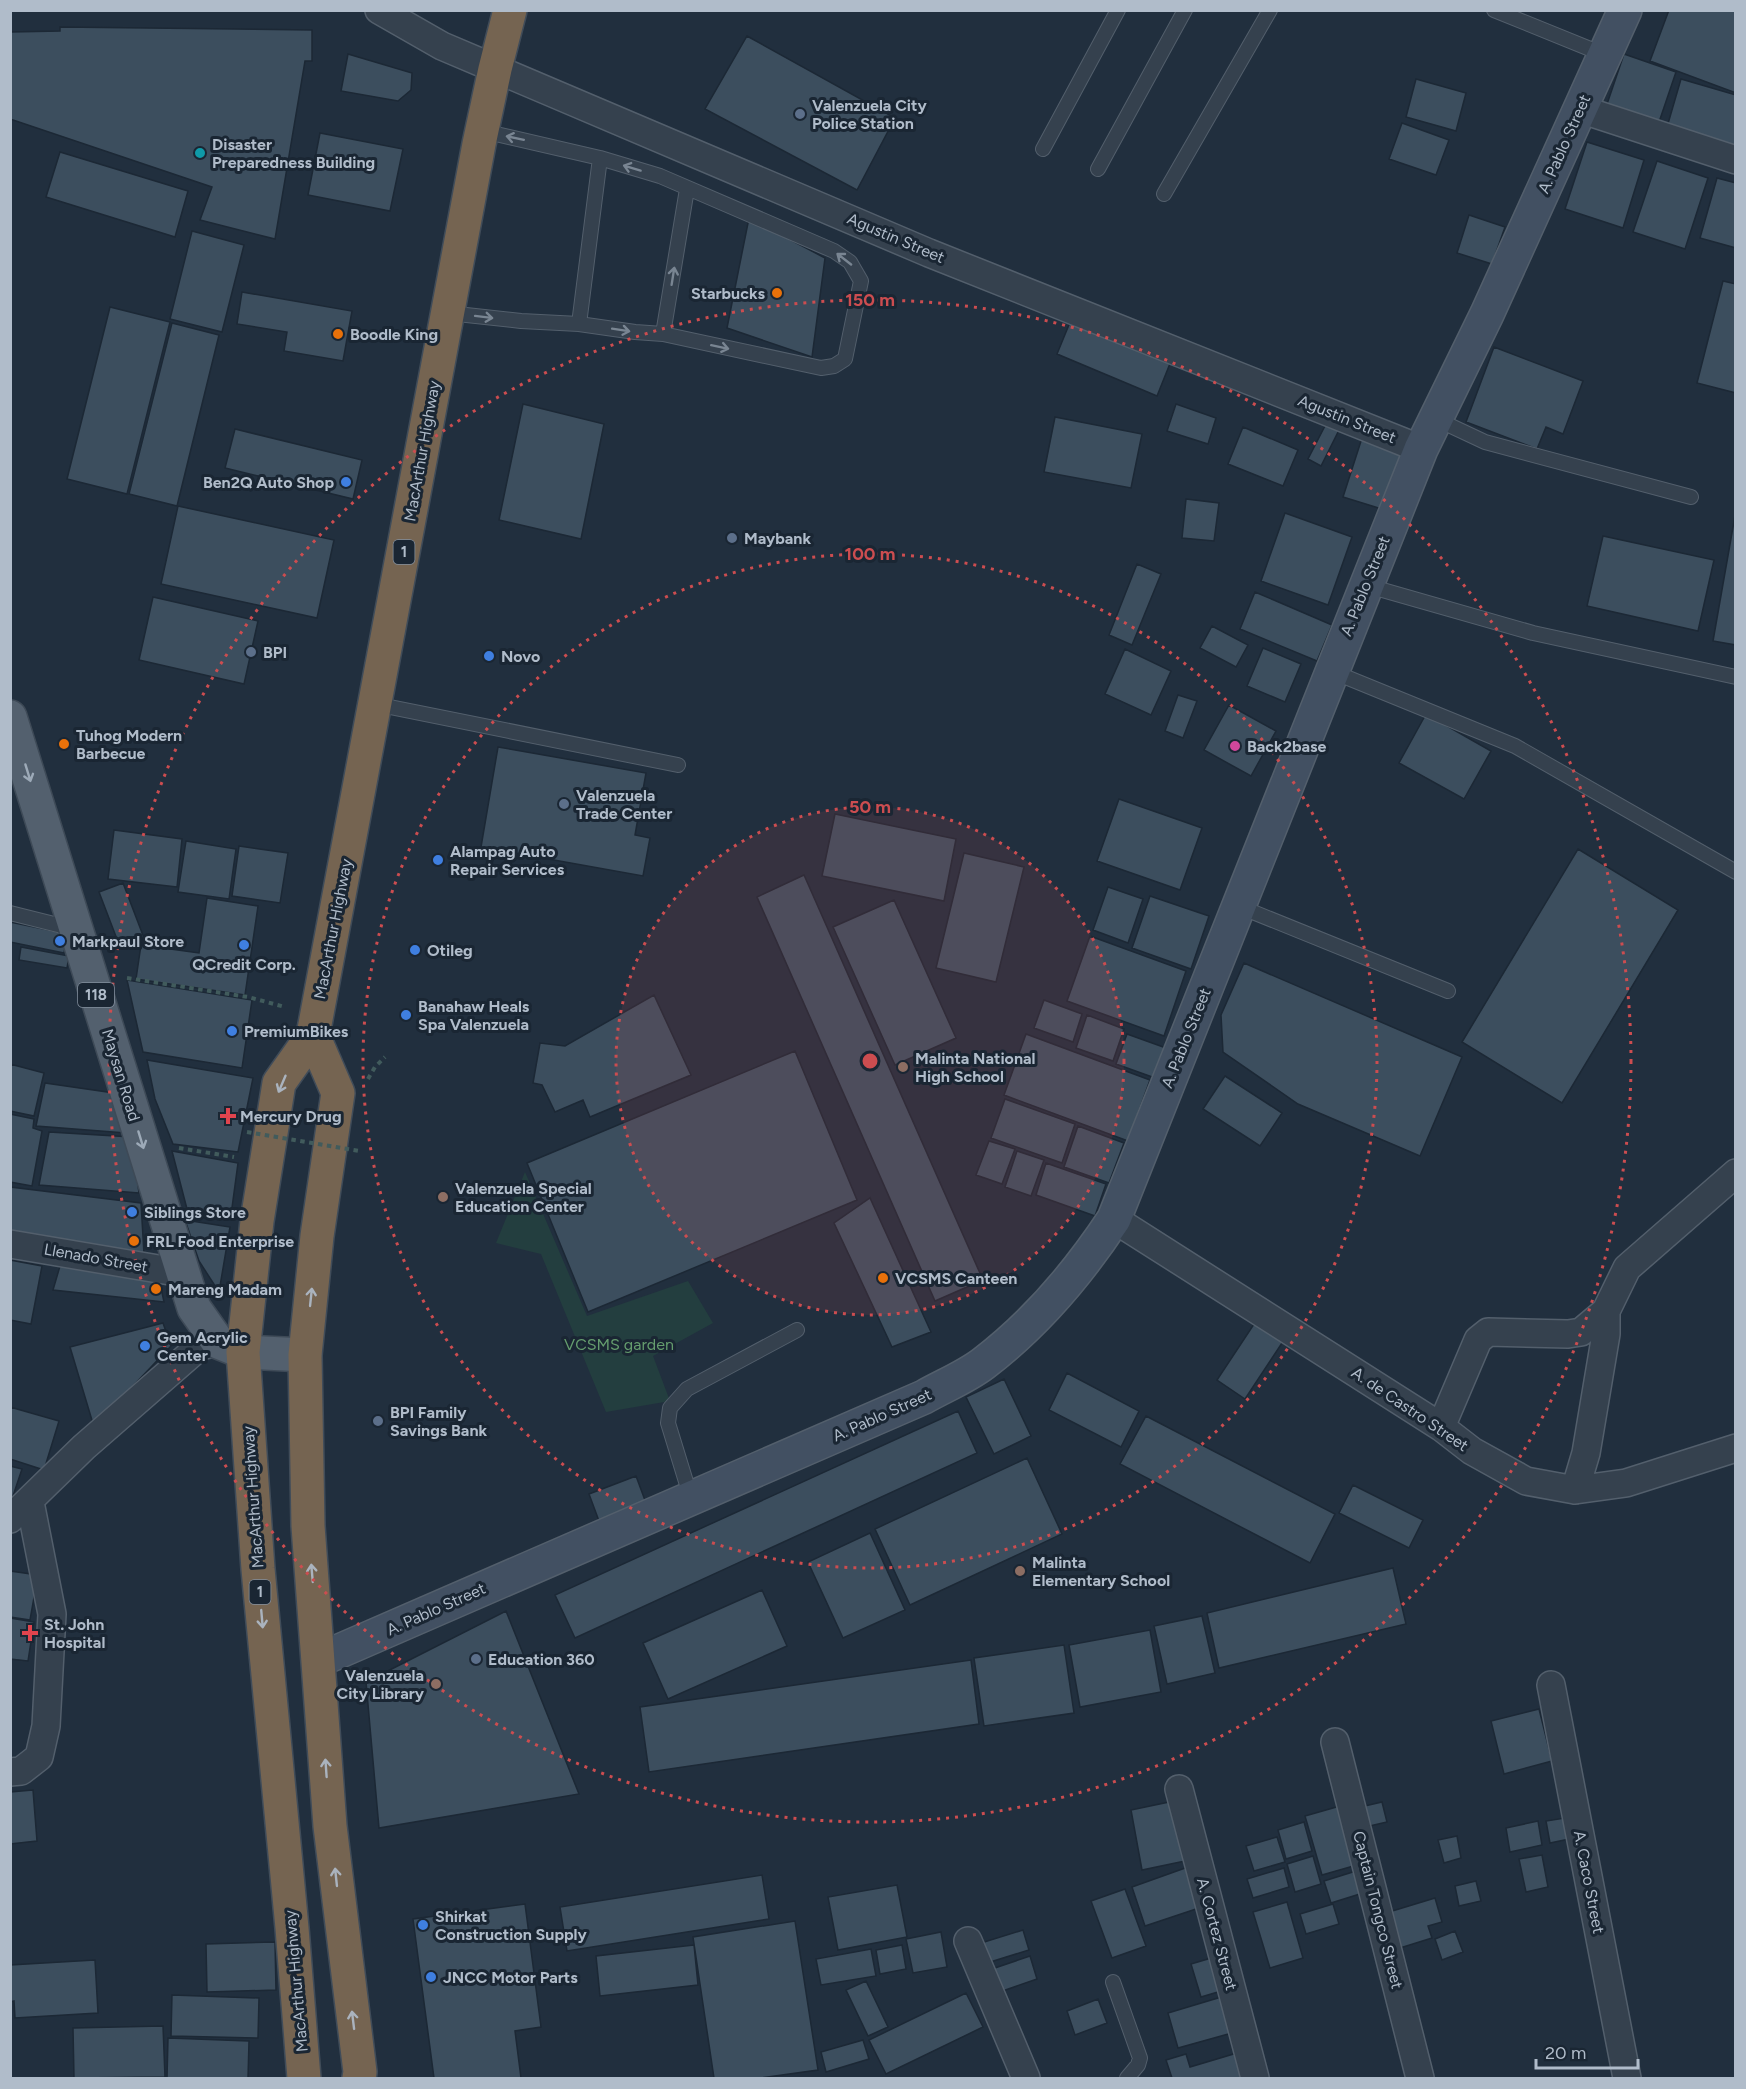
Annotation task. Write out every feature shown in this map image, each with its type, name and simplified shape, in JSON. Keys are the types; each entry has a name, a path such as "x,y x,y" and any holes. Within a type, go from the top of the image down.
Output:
{"highway":[{"name":"MacArthur Highway","path":"304,2079 258,1569 230,1347 257,1221 279,1083 316,1025 448,313 495,69 510,10"},
{"path":"316,1025 338,1093 317,1236 305,1355 308,1526 330,1826 361,2076"}],"main road":[{"name":"Maysan Road","path":"10,717 194,1308 230,1347"},
{"path":"230,1347 305,1355"}],"street":[{"name":"Agustin Street","path":"380,10 442,46 929,253 1421,449"},
{"name":"A. Pablo Street","path":"319,1660 924,1397 983,1364 1039,1314 1066,1283 1114,1219 1421,449 1487,314 1625,10"},
{"path":"1580,109 1736,160"},
{"path":"1441,1427 1478,1340 1488,1332 1568,1334 1581,1332 1606,1311 1627,1268 1736,1173"},
{"name":"A. de Castro Street","path":"1114,1219 1441,1427 1472,1451 1526,1481 1575,1490 1626,1482 1736,1448"},
{"name":"Llenado Street","path":"10,1244 182,1273"},
{"path":"1575,1490 1586,1453 1606,1334 1606,1311"},
{"path":"10,1772 21,1771 39,1757 46,1726 52,1614 20,1510 84,1447 200,1346 230,1347"},
{"name":"A. Caco Street","path":"1551,1685 1627,2079"},
{"name":"Captain Tongco Street","path":"1335,1742 1420,2079"},
{"name":"A. Cortez Street","path":"1179,1789 1255,2079"},
{"path":"968,1941 1026,2079"}],"lane":[{"path":"1043,149 1118,10"},
{"path":"1098,169 1185,10"},
{"path":"1164,194 1270,10"},
{"path":"1494,10 1605,55"},
{"path":"448,313 663,334 821,368 834,366 845,359 861,281 850,262 834,251 660,177 600,158 483,131"},
{"path":"579,324 600,158"},
{"path":"663,334 687,189"},
{"path":"1434,419 1485,442 1691,497"},
{"path":"1365,585 1533,633 1736,677"},
{"path":"1331,671 1515,746 1736,872"},
{"path":"375,704 678,765"},
{"path":"1238,906 1448,991"},
{"path":"10,913 76,930"},
{"path":"691,1498 668,1423 670,1408 687,1389 798,1330"},
{"path":"1113,1982 1140,2058 1138,2065 1127,2079"}],"path":[{"path":"129,978 248,997 316,1025"},
{"path":"367,1080 385,1057"},
{"path":"247,1132 358,1151"},
{"path":"173,1148 237,1157"},
{"path":"195,1215 226,1219"}],"green space":[{"name":"VCSMS garden","path":"525,1172 587,1316 688,1281 713,1323 653,1356 670,1401 606,1412 541,1254 496,1243"}],"building":[{"path":"1669,10 1736,10 1736,93 1650,61"},
{"name":"Disaster Preparedness Building","path":"60,27 312,30 312,61 305,61 275,239 200,220 212,187 10,119 10,32 60,31"},
{"name":"Valenzuela City Police Station","path":"747,36 895,118 857,190 705,109"},
{"path":"348,54 412,73 411,90 398,101 341,91"},
{"path":"1624,54 1676,72 1656,131 1604,113"},
{"path":"1416,79 1466,93 1456,131 1406,117"},
{"path":"1681,79 1736,95 1736,141 1731,155 1665,134"},
{"path":"1402,123 1449,140 1436,175 1389,159"},
{"path":"320,133 403,149 390,211 308,195"},
{"path":"1587,142 1644,160 1623,228 1565,209"},
{"path":"60,152 188,191 175,237 46,197"},
{"path":"1657,161 1708,178 1685,249 1633,232"},
{"path":"1717,178 1736,183 1736,248 1700,238"},
{"path":"1469,215 1505,227 1492,264 1457,253"},
{"name":"Starbucks","path":"749,218 825,258 812,357 727,328"},
{"path":"192,231 244,245 222,332 170,319"},
{"path":"1723,281 1736,284 1736,393 1697,383"},
{"path":"242,292 352,311 343,361 284,351 287,332 237,324"},
{"path":"110,307 170,322 127,494 67,479"},
{"path":"1073,315 1173,356 1157,396 1057,354"},
{"path":"172,323 219,335 177,506 129,494"},
{"path":"1494,347 1583,381 1563,434 1546,427 1537,449 1466,422"},
{"path":"523,404 604,424 581,539 499,520"},
{"path":"1176,404 1216,418 1208,444 1167,431"},
{"path":"1055,417 1142,434 1131,488 1044,472"},
{"path":"1327,422 1340,428 1321,466 1308,459"},
{"path":"1243,427 1298,450 1283,486 1228,464"},
{"path":"235,429 362,460 353,499 225,468"},
{"path":"1362,438 1404,451 1385,510 1343,497"},
{"path":"1186,499 1219,503 1214,541 1182,538"},
{"path":"178,506 334,540 317,618 161,584"},
{"path":"1736,510 1736,645 1713,641"},
{"path":"1285,513 1352,537 1328,605 1261,581"},
{"path":"1603,536 1714,560 1698,631 1587,606"},
{"path":"1137,564 1161,574 1132,645 1109,635"},
{"path":"1255,592 1332,625 1317,661 1240,629"},
{"path":"153,597 258,621 244,684 139,660"},
{"path":"1212,626 1248,645 1236,667 1200,648"},
{"path":"1263,648 1301,664 1285,702 1247,686"},
{"path":"1125,649 1171,671 1151,715 1105,694"},
{"path":"1178,695 1197,701 1183,738 1165,731"},
{"path":"1229,705 1276,731 1251,776 1204,750"},
{"path":"1426,714 1491,751 1464,799 1399,763"},
{"name":"Valenzuela Trade Center","path":"498,747 646,773 635,835 650,838 643,876 481,847"},
{"path":"1119,799 1202,828 1180,890 1097,861"},
{"path":"835,814 956,839 944,901 822,876"},
{"path":"114,830 182,839 177,887 108,879"},
{"path":"186,841 236,849 229,899 178,892"},
{"path":"239,846 288,853 280,903 232,896"},
{"path":"1578,849 1678,910 1562,1103 1462,1042"},
{"path":"964,853 1024,867 996,982 936,968"},
{"path":"804,875 983,1280 935,1301 757,897"},
{"path":"123,883 144,938 120,947 99,892"},
{"path":"1108,887 1143,899 1128,943 1093,930"},
{"path":"1150,896 1209,916 1191,969 1132,948"},
{"path":"207,898 258,906 245,995 136,979 141,945 199,953"},
{"path":"894,900 956,1038 895,1065 833,927"},
{"path":"10,922 68,934 64,953 10,942"},
{"path":"1090,936 1186,971 1164,1036 1067,1001"},
{"path":"21,947 69,956 67,968 19,960"},
{"path":"1244,963 1462,1057 1420,1156 1298,1104 1223,1052 1221,1015"},
{"path":"127,980 252,1000 242,1068 143,1052"},
{"path":"654,995 691,1075 590,1117 583,1100 555,1112 542,1085 533,1083 540,1043 565,1046"},
{"path":"1044,1000 1082,1014 1073,1042 1034,1028"},
{"path":"1087,1015 1124,1029 1113,1061 1076,1048"},
{"path":"1026,1034 1150,1080 1128,1141 1004,1095"},
{"path":"1127,1034 1166,1048 1155,1078 1116,1064"},
{"path":"795,1051 857,1200 588,1312 527,1163"},
{"path":"147,1060 253,1078 238,1152 173,1144 155,1099"},
{"path":"10,1064 44,1073 34,1116 10,1111"},
{"path":"1225,1076 1282,1113 1260,1146 1203,1109"},
{"path":"45,1083 114,1093 126,1133 36,1126"},
{"path":"1005,1099 1075,1124 1062,1163 991,1138"},
{"path":"10,1114 34,1119 33,1128 42,1131 32,1186 10,1182"},
{"path":"1078,1126 1124,1143 1109,1183 1064,1167"},
{"path":"49,1132 132,1137 139,1193 39,1185"},
{"path":"989,1141 1015,1149 1002,1184 976,1175"},
{"path":"172,1151 238,1163 231,1215 187,1209"},
{"path":"1017,1151 1044,1160 1031,1196 1005,1187"},
{"path":"1046,1163 1106,1184 1095,1216 1036,1195"},
{"path":"10,1187 141,1203 144,1254 10,1236"},
{"name":"VCSMS Canteen","path":"870,1198 931,1332 892,1347 834,1223"},
{"path":"185,1220 230,1227 219,1292 199,1261"},
{"path":"10,1260 42,1266 31,1324 10,1320"},
{"path":"60,1266 159,1278 164,1302 53,1290"},
{"path":"1258,1318 1286,1337 1245,1399 1217,1380"},
{"path":"163,1323 171,1346 94,1427 70,1347"},
{"path":"1067,1373 1139,1411 1121,1447 1049,1410"},
{"path":"1004,1379 1031,1436 994,1454 966,1397"},
{"path":"10,1407 59,1421 44,1470 10,1459"},
{"path":"958,1411 977,1453 575,1638 555,1595"},
{"path":"1146,1416 1335,1514 1310,1563 1120,1464"},
{"path":"1027,1458 1062,1534 910,1605 875,1529"},
{"path":"10,1466 22,1469 10,1505"},
{"path":"636,1476 646,1503 599,1521 589,1494"},
{"path":"1353,1485 1423,1520 1409,1548 1339,1513"},
{"path":"870,1533 905,1610 843,1638 808,1562"},
{"path":"1393,1568 1406,1624 1219,1668 1207,1613"},
{"path":"10,1571 38,1575 30,1620 10,1617"},
{"path":"762,1590 787,1646 668,1699 643,1643"},
{"path":"506,1611 579,1794 379,1828 366,1682"},
{"path":"1202,1616 1215,1673 1167,1684 1154,1626"},
{"path":"10,1618 34,1622 28,1661 10,1659"},
{"path":"1150,1630 1161,1692 1080,1707 1069,1645"},
{"path":"1064,1645 1074,1713 984,1726 974,1658"},
{"path":"971,1660 979,1724 649,1772 640,1707"},
{"path":"1539,1709 1552,1761 1504,1774 1491,1721"},
{"path":"33,1790 37,1841 10,1844 10,1792"},
{"path":"1174,1801 1185,1861 1142,1870 1131,1810"},
{"path":"1382,1802 1387,1822 1361,1828 1356,1808"},
{"path":"1340,1806 1357,1865 1322,1875 1305,1816"},
{"path":"1571,1817 1574,1838 1550,1843 1546,1821"},
{"path":"1538,1821 1542,1845 1510,1852 1506,1828"},
{"path":"1304,1822 1312,1851 1286,1859 1278,1830"},
{"path":"1457,1836 1461,1858 1444,1863 1438,1840"},
{"path":"1277,1837 1285,1862 1254,1871 1246,1846"},
{"path":"1542,1855 1548,1887 1526,1892 1519,1859"},
{"path":"1313,1856 1321,1884 1295,1892 1287,1864"},
{"path":"1188,1867 1202,1907 1145,1926 1132,1887"},
{"path":"1284,1868 1289,1887 1253,1898 1247,1879"},
{"path":"1356,1871 1363,1893 1331,1903 1324,1881"},
{"path":"762,1875 769,1919 567,1951 560,1907"},
{"path":"1476,1881 1481,1901 1459,1906 1455,1886"},
{"path":"897,1885 907,1937 838,1950 828,1897"},
{"path":"1125,1889 1146,1946 1112,1958 1091,1901"},
{"path":"1435,1898 1442,1922 1428,1926 1432,1938 1400,1948 1389,1912"},
{"path":"1287,1902 1303,1958 1270,1968 1253,1912"},
{"path":"525,1904 541,2027 515,2031 521,2078 434,2078 413,1919"},
{"path":"1333,1904 1339,1924 1306,1934 1300,1914"},
{"path":"795,1921 818,2070 760,2078 714,2078 693,1937"},
{"path":"1023,1930 1029,1950 987,1963 981,1943"},
{"path":"1455,1931 1463,1952 1442,1960 1435,1939"},
{"path":"941,1932 947,1967 913,1973 906,1939"},
{"path":"275,1942 276,1990 207,1992 206,1944"},
{"path":"694,1945 698,1985 600,1996 596,1956"},
{"path":"902,1945 906,1969 880,1974 876,1950"},
{"path":"871,1949 876,1976 821,1985 816,1959"},
{"path":"1030,1956 1037,1979 994,1994 986,1971"},
{"path":"1218,1956 1228,1989 1201,1997 1191,1964"},
{"path":"95,1960 98,2013 15,2018 14,2001 10,2002 10,1965"},
{"path":"866,1981 888,2027 868,2036 846,1990"},
{"path":"966,1993 983,2027 886,2074 869,2040"},
{"path":"172,1995 259,1998 258,2038 171,2036"},
{"path":"1228,1995 1239,2031 1178,2048 1168,2013"},
{"path":"1098,1999 1107,2023 1075,2035 1067,2011"},
{"path":"163,2026 165,2077 74,2078 73,2028"},
{"path":"168,2038 249,2041 248,2078 167,2078"},
{"path":"863,2040 869,2059 826,2072 821,2052"},
{"path":"1237,2053 1245,2078 1172,2078 1166,2060 1186,2054 1190,2067"}],"place":[{"name":"Valenzuela City Police Station","path":"800,114"},
{"name":"Disaster Preparedness Building","path":"200,153"},
{"name":"Starbucks","path":"777,293"},
{"name":"Boodle King","path":"338,334"},
{"name":"Ben2Q Auto Shop","path":"346,482"},
{"name":"Maybank","path":"732,538"},
{"name":"BPI","path":"251,652"},
{"name":"Novo","path":"489,656"},
{"name":"Tuhog Modern Barbecue","path":"64,744"},
{"name":"Back2base","path":"1235,746"},
{"name":"Valenzuela Trade Center","path":"564,804"},
{"name":"Alampag Auto Repair Services","path":"438,860"},
{"name":"Markpaul Store","path":"60,941"},
{"name":"QCredit Corp.","path":"244,945"},
{"name":"Otileg","path":"415,950"},
{"name":"Banahaw Heals Spa Valenzuela","path":"406,1015"},
{"name":"PremiumBikes","path":"232,1031"},
{"name":"Malinta National High School","path":"903,1067"},
{"name":"Mercury Drug","path":"228,1116"},
{"name":"Valenzuela Special Education Center","path":"443,1197"},
{"name":"Siblings Store","path":"132,1212"},
{"name":"FRL Food Enterprise","path":"134,1241"},
{"name":"VCSMS Canteen","path":"883,1278"},
{"name":"Mareng Madam","path":"156,1289"},
{"name":"Gem Acrylic Center","path":"145,1346"},
{"name":"BPI Family Savings Bank","path":"378,1421"},
{"name":"Malinta Elementary School","path":"1020,1571"},
{"name":"St. John Hospital","path":"30,1633"},
{"name":"Education 360","path":"476,1659"},
{"name":"Valenzuela City Library","path":"436,1684"},
{"name":"Shirkat Construction Supply","path":"423,1925"},
{"name":"JNCC Motor Parts","path":"431,1977"}]}
